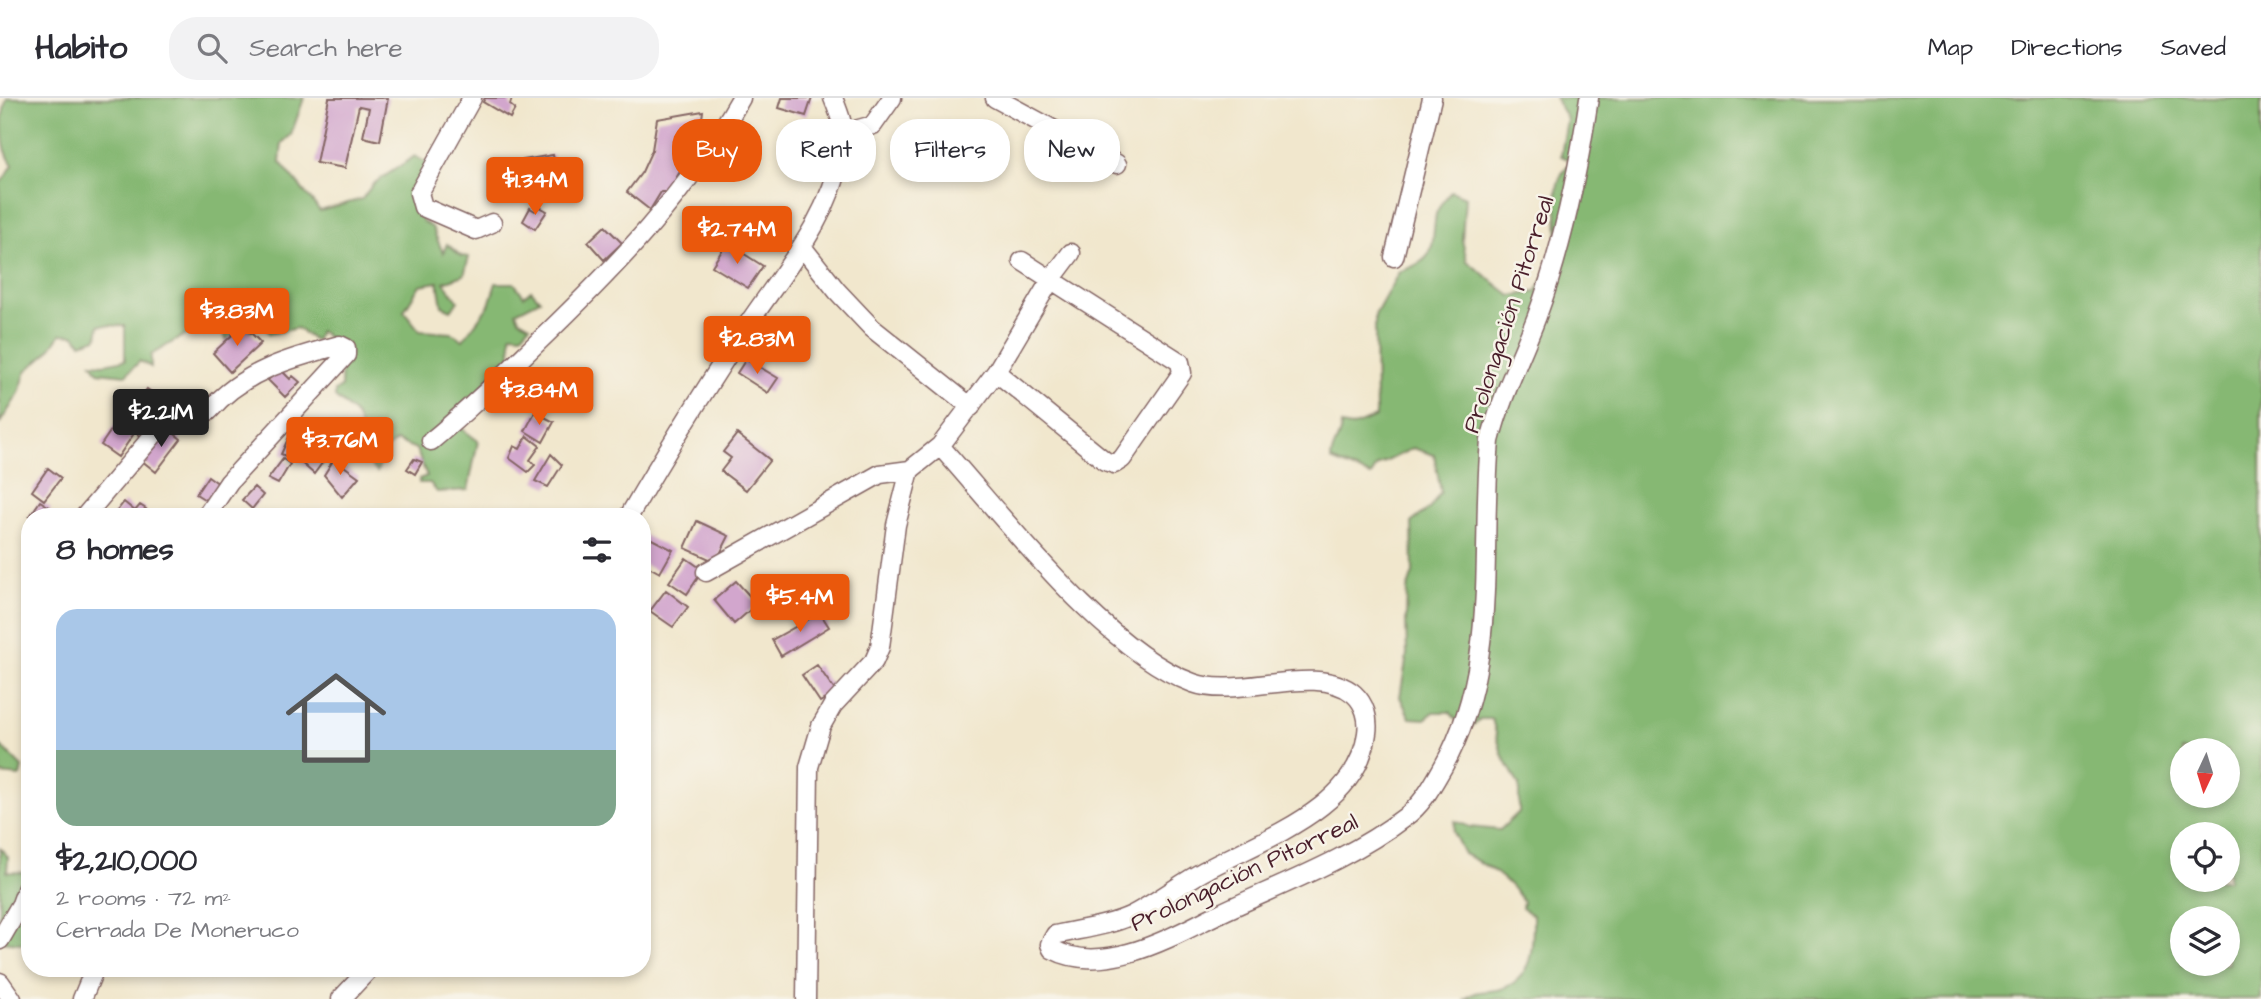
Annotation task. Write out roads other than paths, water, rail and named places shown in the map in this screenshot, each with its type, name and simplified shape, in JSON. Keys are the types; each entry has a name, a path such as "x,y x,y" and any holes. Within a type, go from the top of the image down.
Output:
{"street":[{"path":"472,98 419,193 419,199 423,207 476,230 492,223"},
{"path":"431,442 481,398 644,237 700,166 741,98"},
{"path":"833,98 840,119"},
{"path":"876,121 892,98"},
{"path":"995,98 1034,119"},
{"path":"1394,257 1432,98"},
{"name":"Prolongación Pitorreal","path":"940,446 1081,602 1112,632 1150,659 1193,683 1217,688 1303,682 1339,686 1355,695 1366,716 1365,747 1356,768 1344,785 1304,818 1202,872 1132,915 1055,935 1050,944 1052,949 1076,956 1103,957 1150,947 1369,841 1421,804 1462,730 1485,632 1490,441 1497,413 1552,270 1573,188 1589,98"},
{"path":"634,508 745,328 803,248 829,196 832,182"},
{"path":"803,248 837,291 872,328 971,407"},
{"path":"706,572 880,474 910,470 940,446 999,375 1050,281 1071,253"},
{"path":"999,375 1105,461 1114,464 1122,459 1180,378 1180,362 1022,261"},
{"path":"92,508 172,413 209,411 235,386 295,357 341,345 347,351 342,359 229,482 211,508"},
{"path":"806,999 809,766 821,726 833,705 874,661 880,647 896,525 910,470"},
{"path":"0,940 21,904"},
{"path":"82,999 91,977"},
{"path":"341,999 362,977"},
{"path":"0,982 12,999"}]}
